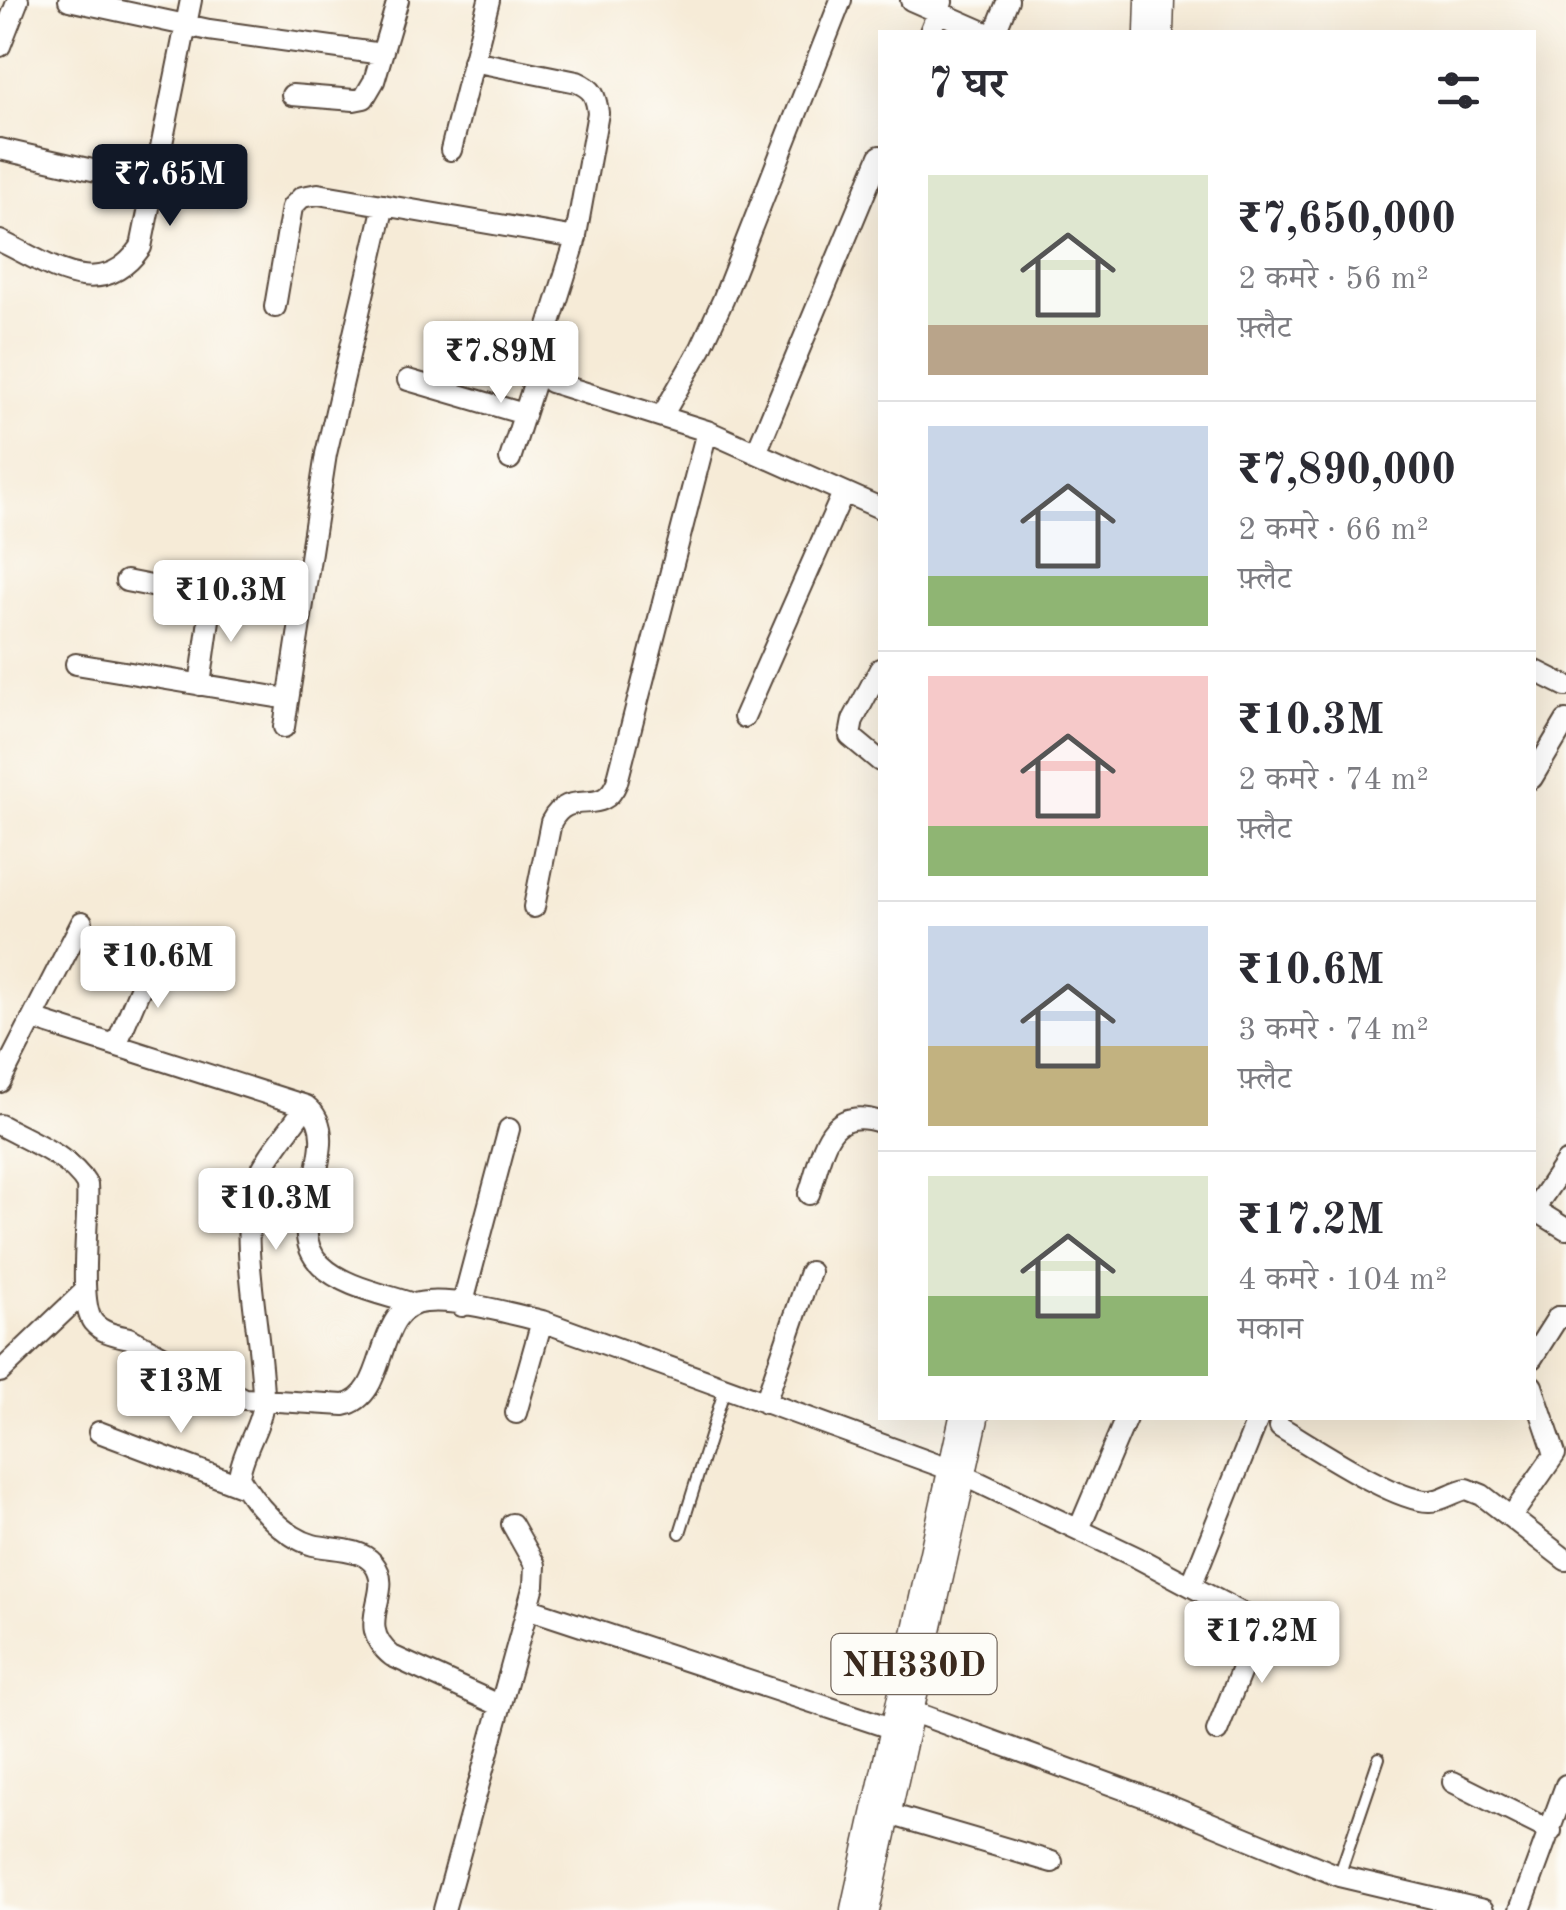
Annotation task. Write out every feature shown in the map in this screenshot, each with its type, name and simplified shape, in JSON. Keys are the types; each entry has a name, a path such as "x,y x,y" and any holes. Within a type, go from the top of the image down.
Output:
{"highway":[{"path":"1154,30 1155,0"},
{"name":"NH330D","path":"860,1910 969,1420"}],"street":[{"path":"0,46 18,0"},
{"path":"69,0 186,26 382,54"},
{"path":"0,241 75,276 94,278 128,265 141,247 191,0"},
{"path":"292,95 364,98 370,92 398,0"},
{"path":"450,150 488,0"},
{"path":"662,416 718,310 841,0"},
{"path":"911,0 941,6 981,30"},
{"path":"996,30 1008,0"},
{"path":"931,30 941,6"},
{"path":"473,61 578,82 590,88 598,112 576,238 510,459"},
{"path":"0,149 154,184"},
{"path":"756,454 878,161"},
{"path":"276,307 292,207 302,197 318,194 576,238"},
{"path":"284,728 326,454 384,205"},
{"path":"539,368 551,382 707,431 878,507"},
{"path":"408,380 524,414"},
{"path":"534,907 550,822 557,810 570,802 602,802 612,796 707,431"},
{"path":"744,717 843,493"},
{"path":"126,581 302,610"},
{"path":"200,685 212,598"},
{"path":"76,664 288,700"},
{"path":"1536,671 1566,686"},
{"path":"878,673 853,720 850,736 878,759"},
{"path":"1536,771 1566,721"},
{"path":"0,1082 82,922"},
{"path":"116,1045 154,956"},
{"path":"33,1018 306,1106 316,1114 321,1126 306,1222 308,1244 318,1263 333,1275 414,1304"},
{"path":"306,1106 262,1170 254,1190 250,1214 264,1402 240,1461 239,1477 292,1536 310,1544 354,1552 375,1566 381,1579 372,1622 382,1648 499,1705"},
{"path":"809,1194 828,1137 838,1122 850,1117 878,1122"},
{"path":"0,1125 80,1172 87,1185 85,1292 92,1321 108,1333 129,1338 244,1399 344,1405 357,1402 365,1392 394,1323 414,1304 427,1301 542,1321 957,1472 1079,1529 1289,1638"},
{"path":"462,1306 510,1130"},
{"path":"1536,1205 1566,1162"},
{"path":"1536,1211 1566,1229"},
{"path":"766,1402 810,1272"},
{"path":"0,1372 85,1292"},
{"path":"1536,1351 1552,1322 1566,1317"},
{"path":"516,1413 542,1321"},
{"path":"1511,1517 1555,1454 1536,1398"},
{"path":"1079,1529 1125,1420"},
{"path":"1191,1586 1253,1420"},
{"path":"1256,1420 1280,1428 1384,1486 1418,1500 1432,1502 1467,1489 1482,1495 1566,1560"},
{"path":"1280,1428 1301,1420"},
{"path":"99,1432 244,1486"},
{"path":"444,1910 499,1705 530,1609 535,1565 512,1524"},
{"path":"530,1609 902,1720 1167,1805 1413,1902 1483,1910"},
{"path":"1217,1731 1260,1622"},
{"path":"1454,1782 1551,1830"},
{"path":"1520,1910 1566,1785"},
{"path":"882,1812 1052,1862"}],"lane":[{"path":"680,1533 725,1388"},
{"path":"1339,1876 1379,1758"}]}
